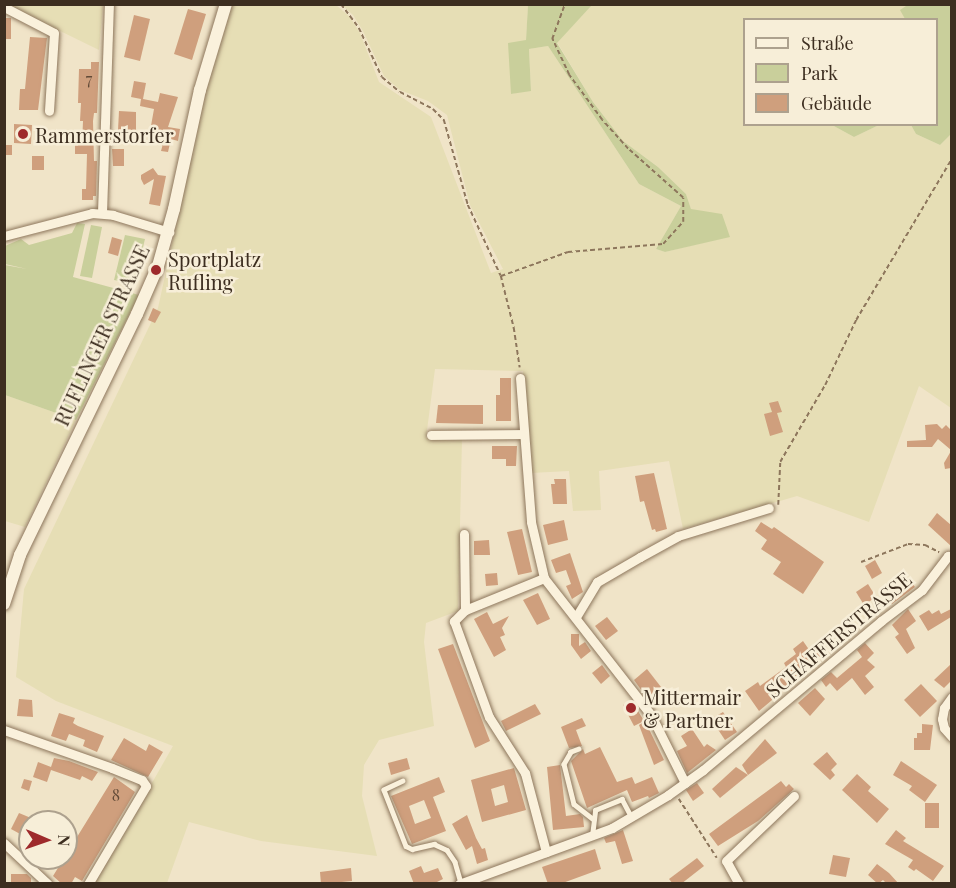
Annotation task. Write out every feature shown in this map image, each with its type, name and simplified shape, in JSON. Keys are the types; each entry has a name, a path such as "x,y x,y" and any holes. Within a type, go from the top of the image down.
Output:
{"street":[{"path":"102,213 109,4"},
{"name":"RUFLINGER STRASSE","path":"5,603 20,555 142,303 169,232 198,99 226,4"},
{"path":"4,7 54,33 49,111"},
{"path":"4,236 83,214 102,213 169,232"},
{"path":"520,378 531,522 544,578 651,715 685,783"},
{"path":"431,435 523,434"},
{"path":"576,617 597,582 640,557 678,536 773,507"},
{"path":"464,534 465,610"},
{"name":"SCHAFFERSTRASSE","path":"460,883 592,836 632,818 685,783 922,590 950,556"},
{"path":"544,578 465,610 454,621 489,717 525,773 546,852"},
{"path":"951,697 944,708 942,719 944,728 951,737"},
{"path":"4,730 112,768 142,780 146,786 88,884"},
{"path":"739,884 726,861 794,796"},
{"path":"4,843 48,884"}],"lane":[{"path":"579,749 571,752 564,764 574,804 592,818"},
{"path":"403,782 384,790 406,846 412,849 434,844 447,850 455,862 460,883"},
{"path":"592,836 592,818 595,810 622,799 632,818"}],"path":[{"path":"341,4 359,28 382,77 400,92 433,109 444,120 468,205 501,276 514,328 520,378"},
{"path":"501,276 568,252 663,244 683,222 683,198 628,149 602,120 569,75 552,39 565,4"},
{"path":"773,507 780,462 825,385 856,320 951,158"},
{"path":"861,562 898,546 914,543 950,556"},
{"path":"673,791 718,860 726,861"}],"shaded area":[{"path":"7,5 103,5 99,50"},
{"path":"232,5 336,5 350,17 360,33 379,82 431,117 491,273 503,269 470,205 447,115 428,101 400,90 384,76 363,31 353,15 342,5 528,5 526,41 511,94 531,90 529,49 548,46 639,184 681,206 656,249 665,252 730,236 691,209 686,194 658,167 623,141 593,102 557,42 592,5 909,5 901,10 905,18 743,18 743,126 834,126 854,137 877,126 912,126 916,134 940,145 951,134 951,408 919,386 869,522 797,496 683,529 669,461 599,471 601,510 573,511 569,471 531,473 523,371 435,369 426,438 462,439 458,611 426,623 424,642 434,726 379,740 364,765 362,796 377,856 261,841 189,822 167,883 95,883 173,746 56,701 16,677 24,589 158,308 207,83"},
{"path":"5,395 76,420 25,527 5,521"}],"green space":[{"path":"909,4 951,5 951,134 940,145 916,134 912,126 938,126 938,18 904,18 900,10"},
{"path":"528,5 592,5 557,43 593,102 623,141 658,167 686,194 691,209 722,214 730,237 665,252 656,249 681,206 639,184 548,46 529,49 531,91 511,94 508,43 526,40"},
{"path":"834,126 877,126 854,137"},
{"path":"77,223 85,224 73,277 139,295 76,420 5,395 5,265 27,269 5,264 5,246 21,239 29,245 72,233"},
{"path":"91,225 102,227 92,278 80,276"},
{"path":"125,235 145,239 134,284 114,280"}],"building":[{"path":"188,9 206,14 192,60 174,54"},
{"path":"134,15 150,19 140,61 124,57"},
{"path":"4,18 11,18 11,39 4,39"},
{"path":"30,37 47,38 38,110 19,110 20,89 25,89"},
{"path":"91,62 99,62 97,113 94,113 93,121 94,161 97,161 96,196 93,196 93,200 82,200 82,189 86,189 87,154 75,154 75,145 82,145 83,121 80,121 81,103 78,103 79,69 91,69"},
{"path":"134,81 146,83 143,99 158,102 160,93 178,97 168,127 180,129 178,141 171,139 168,152 161,151 164,140 149,137 154,109 140,106 141,99 131,97"},
{"path":"119,111 136,112 136,130 118,130"},
{"name":"Rammerstorfer","path":"14,124 32,125 31,144 14,143"},
{"path":"4,145 12,145 12,155 4,155"},
{"path":"112,149 124,149 124,166 113,166"},
{"path":"32,156 44,156 44,170 32,170"},
{"path":"153,168 158,175 166,176 160,206 149,204 154,179 144,185 141,179 141,175"},
{"path":"112,237 122,240 118,256 108,253"},
{"path":"153,308 161,312 155,323 148,320"},
{"path":"500,378 511,378 511,421 496,421 496,395 500,395"},
{"path":"778,401 782,412 777,413 783,432 770,436 764,414 772,412 769,403"},
{"path":"438,405 483,405 483,424 436,423"},
{"path":"937,424 942,429 946,425 951,430 951,450 938,439 932,447 907,447 907,441 926,440 925,425"},
{"path":"492,446 517,446 516,466 506,466 506,459 492,459"},
{"path":"951,451 951,468 945,469 944,463"},
{"path":"654,473 667,529 656,532 655,529 652,530 644,501 640,502 635,476"},
{"path":"554,479 566,479 567,504 553,504 551,484 555,484"},
{"path":"937,513 951,525 951,546 928,525"},
{"path":"564,520 568,540 548,545 543,525"},
{"path":"761,522 772,529 774,527 824,562 803,594 773,574 781,562 761,549 767,540 755,531"},
{"path":"522,529 532,572 518,575 507,532"},
{"path":"489,540 490,555 474,555 474,541"},
{"path":"570,553 583,592 572,599 566,586 571,584 566,570 556,573 551,560"},
{"path":"875,560 882,573 872,579 865,566"},
{"path":"497,573 498,585 486,586 485,574"},
{"path":"912,583 915,587 892,604 889,601"},
{"path":"868,584 876,597 864,605 856,592"},
{"path":"538,593 550,619 537,625 523,600"},
{"path":"908,609 916,621 906,629 915,648 907,654 895,637 899,634 892,625"},
{"path":"951,609 951,617 928,631 919,616 929,610 932,614 939,610 941,614"},
{"path":"487,612 493,624 509,616 502,628 505,635 500,637 506,650 494,657 474,619"},
{"path":"607,617 618,631 606,640 595,626"},
{"path":"571,634 579,634 579,646 585,642 591,651 581,659 571,645"},
{"path":"803,641 810,651 816,647 822,656 800,668 802,671 789,681 791,684 759,711 745,691 758,682 760,686 786,667 784,663 796,654 793,649"},
{"path":"865,643 874,653 867,660 875,667 865,676 874,687 865,695 852,678 837,691 830,683 826,687 821,680 831,672 837,678 862,657 857,650"},
{"path":"453,644 490,741 475,748 438,649"},
{"path":"951,664 951,681 944,688 934,680"},
{"path":"602,665 610,676 601,684 592,673"},
{"path":"647,669 661,687 647,698 634,680"},
{"path":"921,684 937,701 920,717 904,700"},
{"path":"815,688 825,699 810,716 798,703"},
{"path":"19,699 32,700 33,717 17,716"},
{"path":"632,701 644,721 634,726 623,705"},
{"path":"535,704 541,714 506,731 501,721"},
{"path":"723,712 737,732 725,740 711,719"},
{"path":"59,713 75,718 73,723 78,726 104,736 97,752 83,746 85,740 69,734 66,741 51,736"},
{"path":"582,718 586,726 576,730 582,746 569,748 561,727"},
{"path":"645,721 664,760 654,765 639,725"},
{"path":"922,724 933,725 930,750 914,750 914,738 917,738 917,733 922,733"},
{"path":"692,729 704,747 707,744 716,750 687,773 677,751 687,746 681,736"},
{"path":"124,738 146,751 149,744 163,752 148,777 111,760"},
{"path":"765,739 777,753 748,775 742,765"},
{"path":"600,747 617,782 632,777 635,784 652,777 659,793 632,802 627,790 587,808 571,761 583,749 585,754"},
{"path":"827,752 837,764 831,770 835,775 830,780 813,764"},
{"path":"54,758 98,772 92,781 82,776 80,780 51,770 47,782 33,777 38,762 51,767"},
{"path":"407,758 410,769 391,775 388,763"},
{"path":"901,761 937,785 925,802 909,790 912,786 893,775"},
{"path":"560,765 566,816 580,814 583,817 584,827 553,830 547,767"},
{"path":"736,767 748,775 720,798 712,789"},
{"path":"514,768 526,810 482,822 471,780","holes":["504,785 508,802 495,806 491,789"]},
{"path":"857,774 871,787 868,791 889,809 877,823 842,790"},
{"path":"114,777 135,792 82,881 75,877 71,884 62,884 53,876 57,870 78,870 78,835"},
{"path":"439,777 445,792 433,797 446,831 412,844 391,796","holes":["424,800 431,818 415,824 409,806"]},
{"path":"24,779 32,781 29,791 21,788"},
{"path":"781,781 786,787 789,784 794,789 758,821 718,846 709,834"},
{"path":"697,783 704,793 693,801 686,790"},
{"path":"925,803 939,803 939,828 925,828"},
{"path":"18,815 18,833 11,829"},
{"path":"467,815 482,849 485,848 488,860 477,864 472,846 466,850 452,824"},
{"path":"623,830 633,861 622,864 615,841 606,843 604,838"},
{"path":"896,830 906,838 903,841 944,866 933,881 916,869 914,871 908,867 913,860 885,844"},
{"path":"595,849 601,869 560,884 548,884 542,867"},
{"path":"833,855 850,858 846,877 829,874"},
{"path":"697,858 704,866 681,884 673,884 669,879"},
{"path":"877,864 899,884 887,884 883,880 878,884 868,875"},
{"path":"421,866 424,873 438,868 443,879 433,884 414,884 409,871"},
{"path":"351,868 352,881 321,884 320,872"},
{"path":"11,874 27,874 31,878 31,884 11,884"}],"place":[{"name":"Rammerstorfer","path":"23,134"},
{"name":"Sportplatz Rufling","path":"156,270"},
{"name":"Mittermair & Partner","path":"631,708"}]}
